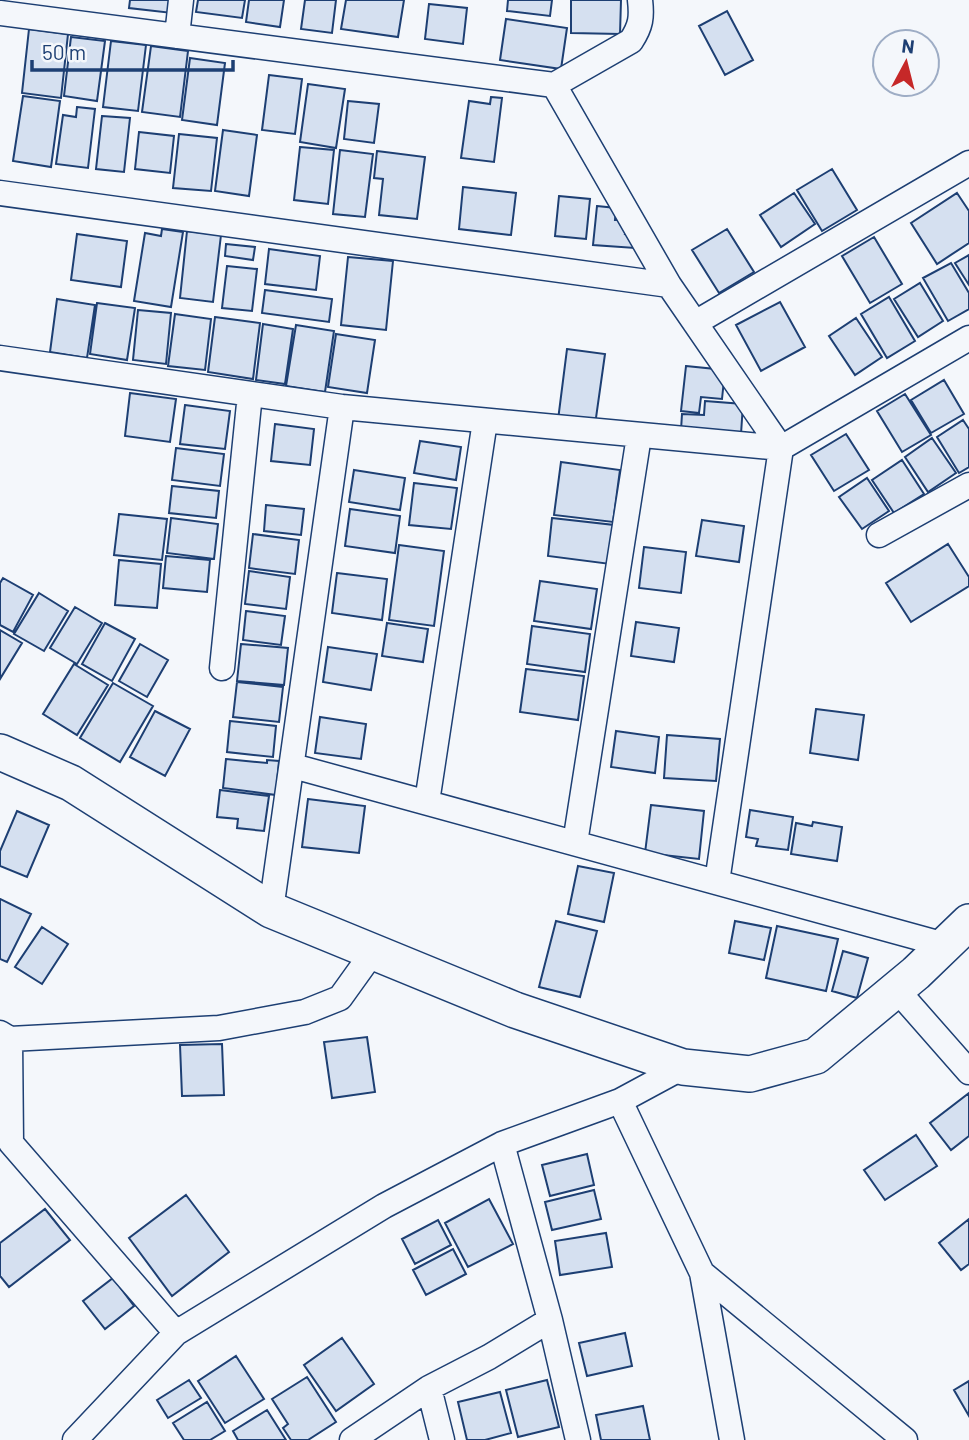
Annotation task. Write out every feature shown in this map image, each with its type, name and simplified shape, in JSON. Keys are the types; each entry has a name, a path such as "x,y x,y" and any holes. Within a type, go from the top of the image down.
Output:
{"street":[{"path":"177,36 181,0"},
{"path":"0,13 554,85 631,41 639,30 642,19 640,0"},
{"path":"554,85 669,285 781,448 717,882"},
{"path":"695,323 969,163"},
{"path":"0,193 669,285"},
{"path":"0,358 342,407 781,448 969,338"},
{"path":"222,668 250,394"},
{"path":"271,910 342,407"},
{"path":"427,803 485,421"},
{"path":"575,843 639,436"},
{"path":"879,535 969,485"},
{"path":"0,752 71,783 271,910 515,1010 683,1068 750,1074 816,1056 896,989 957,933"},
{"path":"293,766 717,882 957,933"},
{"path":"176,1333 11,1143 5,1036 219,1028 305,1013 340,998 373,952"},
{"path":"896,989 969,1072"},
{"path":"75,1440 176,1333 384,1206 502,1144 620,1101 683,1068"},
{"path":"620,1101 702,1273 732,1440"},
{"path":"502,1144 550,1320 578,1440"},
{"path":"702,1273 905,1440"},
{"path":"352,1440 429,1388 489,1357 550,1320"},
{"path":"429,1388 442,1440"}],"building":[{"path":"130,0 173,0 172,13 129,8"},
{"path":"198,0 245,0 242,18 196,12"},
{"path":"249,0 284,0 280,27 246,22"},
{"path":"305,0 336,0 332,33 301,29"},
{"path":"346,0 404,0 398,37 341,29"},
{"path":"508,0 552,0 550,16 507,11"},
{"path":"571,0 621,0 620,34 571,33"},
{"path":"429,4 467,8 463,44 425,39"},
{"path":"727,11 753,60 725,75 699,26"},
{"path":"506,19 567,28 561,69 500,60"},
{"path":"29,29 68,34 61,98 22,93"},
{"path":"71,37 105,41 97,101 64,96"},
{"path":"111,41 146,45 138,111 103,107"},
{"path":"151,46 188,51 180,117 142,112"},
{"path":"190,58 225,63 217,125 182,120"},
{"path":"269,75 302,79 295,134 262,130"},
{"path":"308,84 345,89 336,148 300,142"},
{"path":"23,96 60,101 51,167 13,161"},
{"path":"491,97 502,98 494,162 461,158 469,101 490,104"},
{"path":"348,101 379,104 374,143 344,139"},
{"path":"77,107 95,109 88,168 56,164 63,115 76,117"},
{"path":"102,116 130,118 124,172 96,169"},
{"path":"223,130 257,135 249,196 215,191"},
{"path":"139,132 174,136 170,173 135,169"},
{"path":"179,134 217,138 211,191 173,188"},
{"path":"300,147 334,150 328,204 294,200"},
{"path":"340,150 373,154 365,217 333,214"},
{"path":"377,151 425,157 417,219 379,215 383,179 374,178"},
{"path":"832,169 857,210 822,231 797,190"},
{"path":"463,187 516,193 511,235 459,229"},
{"path":"794,193 815,224 781,247 760,215"},
{"path":"957,193 969,211 969,243 937,264 911,223"},
{"path":"559,196 590,199 586,239 555,236"},
{"path":"597,206 616,208 615,220 629,220 625,234 636,235 635,248 593,245"},
{"path":"162,229 183,232 171,307 134,301 145,233 161,236"},
{"path":"727,229 754,272 719,293 692,250"},
{"path":"187,231 221,235 213,302 180,298"},
{"path":"77,234 127,241 121,287 71,280"},
{"path":"874,237 902,284 870,303 842,256"},
{"path":"226,244 255,247 253,260 225,256"},
{"path":"269,249 320,256 316,290 265,284"},
{"path":"969,255 969,285 955,263"},
{"path":"348,257 393,261 386,330 341,325"},
{"path":"951,263 969,293 969,309 948,321 923,278"},
{"path":"227,266 257,269 252,311 222,308"},
{"path":"920,283 943,321 918,337 894,299"},
{"path":"265,290 332,299 329,322 262,313"},
{"path":"889,297 915,341 887,358 861,314"},
{"path":"57,299 95,305 87,358 50,352"},
{"path":"780,302 805,347 761,371 736,325"},
{"path":"97,303 135,308 127,360 90,354"},
{"path":"138,310 171,313 166,364 133,360"},
{"path":"175,314 211,319 205,370 168,366"},
{"path":"215,317 260,323 253,379 208,372"},
{"path":"856,318 882,357 855,375 829,336"},
{"path":"263,324 293,329 285,384 256,380"},
{"path":"296,325 334,331 325,392 286,386"},
{"path":"336,334 375,340 367,393 328,387"},
{"path":"567,349 605,354 595,425 558,420"},
{"path":"686,366 725,370 722,399 701,397 699,413 681,411"},
{"path":"944,380 964,414 931,433 911,400"},
{"path":"130,393 176,399 170,442 125,436"},
{"path":"905,394 931,435 902,452 877,411"},
{"path":"705,401 743,404 741,434 681,430 682,414 704,415"},
{"path":"185,405 230,411 225,449 180,444"},
{"path":"963,420 969,429 969,467 959,473 937,437"},
{"path":"275,424 314,429 310,465 271,461"},
{"path":"846,434 869,470 834,491 811,455"},
{"path":"932,438 956,473 928,492 905,457"},
{"path":"420,441 461,447 456,480 414,473"},
{"path":"176,448 224,454 220,486 172,480"},
{"path":"902,460 924,494 894,513 872,480"},
{"path":"561,462 620,470 613,522 554,515"},
{"path":"354,470 405,478 400,510 349,502"},
{"path":"867,478 889,511 862,529 839,497"},
{"path":"414,483 457,488 451,529 409,525"},
{"path":"172,486 219,491 216,518 169,513"},
{"path":"266,505 304,509 301,535 264,531"},
{"path":"350,509 400,516 395,553 345,546"},
{"path":"119,514 167,519 162,560 114,555"},
{"path":"171,518 218,524 214,559 167,553"},
{"path":"552,518 614,525 610,564 548,556"},
{"path":"702,520 744,526 739,562 696,556"},
{"path":"253,534 299,540 295,574 249,568"},
{"path":"948,544 969,577 969,586 911,622 886,583"},
{"path":"399,545 444,551 434,626 389,620"},
{"path":"644,547 686,552 681,593 639,588"},
{"path":"166,556 210,560 207,592 163,588"},
{"path":"119,560 161,564 157,608 115,605"},
{"path":"249,571 290,577 286,609 245,604"},
{"path":"337,573 387,579 382,620 332,613"},
{"path":"3,578 33,595 13,632 0,625 0,583"},
{"path":"540,581 597,589 591,629 534,621"},
{"path":"39,593 68,611 44,651 14,634"},
{"path":"75,607 102,623 77,664 50,648"},
{"path":"246,611 285,616 281,645 243,640"},
{"path":"636,622 679,628 674,662 631,656"},
{"path":"105,623 135,639 112,681 82,664"},
{"path":"387,623 428,629 423,662 382,656"},
{"path":"532,626 590,634 585,672 527,664"},
{"path":"0,630 22,643 0,679"},
{"path":"140,644 168,660 147,697 119,681"},
{"path":"241,644 288,648 284,685 237,681"},
{"path":"328,647 377,654 371,690 323,682"},
{"path":"74,664 108,685 77,735 43,714"},
{"path":"526,669 584,676 578,720 520,712"},
{"path":"237,682 283,687 279,722 233,717"},
{"path":"113,683 153,706 120,762 80,738"},
{"path":"816,709 864,715 858,760 810,753"},
{"path":"155,711 190,729 165,776 130,757"},
{"path":"320,717 366,724 361,759 315,753"},
{"path":"230,721 276,726 273,757 227,752"},
{"path":"616,731 659,737 655,773 611,767"},
{"path":"667,735 720,739 716,781 664,778"},
{"path":"226,759 267,763 267,760 279,761 276,795 223,788"},
{"path":"220,790 269,796 264,831 237,828 238,819 217,817"},
{"path":"308,799 365,806 359,853 302,847"},
{"path":"651,805 704,811 699,859 645,853"},
{"path":"750,810 793,817 788,850 756,846 758,839 746,837"},
{"path":"17,811 49,825 27,877 0,866 0,851"},
{"path":"813,822 842,827 837,861 791,854 796,823 812,826"},
{"path":"578,866 614,873 604,922 568,914"},
{"path":"0,899 31,914 7,962 0,959"},
{"path":"556,921 597,931 580,997 539,987"},
{"path":"735,921 771,928 764,960 729,953"},
{"path":"777,926 838,939 826,991 766,978"},
{"path":"42,927 68,944 42,984 15,967"},
{"path":"843,951 868,958 857,998 832,991"},
{"path":"367,1037 375,1092 332,1098 324,1042"},
{"path":"222,1044 224,1095 182,1096 180,1045"},
{"path":"969,1093 969,1136 951,1150 930,1123"},
{"path":"916,1135 937,1166 885,1200 864,1170"},
{"path":"587,1154 594,1185 550,1196 542,1165"},
{"path":"594,1190 601,1219 552,1230 545,1202"},
{"path":"186,1195 229,1252 172,1296 129,1238"},
{"path":"489,1199 513,1244 468,1267 445,1223"},
{"path":"45,1209 70,1240 9,1287 0,1276 0,1243"},
{"path":"969,1219 969,1264 961,1270 939,1243"},
{"path":"438,1220 451,1245 415,1264 402,1239"},
{"path":"606,1233 612,1267 560,1275 555,1241"},
{"path":"453,1249 466,1274 426,1295 413,1270"},
{"path":"113,1278 134,1306 105,1329 83,1301"},
{"path":"625,1333 632,1366 587,1376 579,1343"},
{"path":"342,1338 374,1384 336,1411 304,1365"},
{"path":"236,1356 264,1399 225,1423 198,1381"},
{"path":"307,1377 336,1422 308,1440 291,1440 283,1428 288,1424 272,1399"},
{"path":"189,1380 201,1398 168,1418 157,1400"},
{"path":"547,1380 559,1427 518,1437 506,1390"},
{"path":"969,1381 969,1416 954,1390"},
{"path":"500,1392 511,1433 485,1440 467,1440 458,1402"},
{"path":"207,1402 225,1431 210,1440 184,1440 173,1423"},
{"path":"643,1406 650,1440 601,1440 596,1415"},
{"path":"267,1410 286,1440 238,1440 233,1431"}]}
